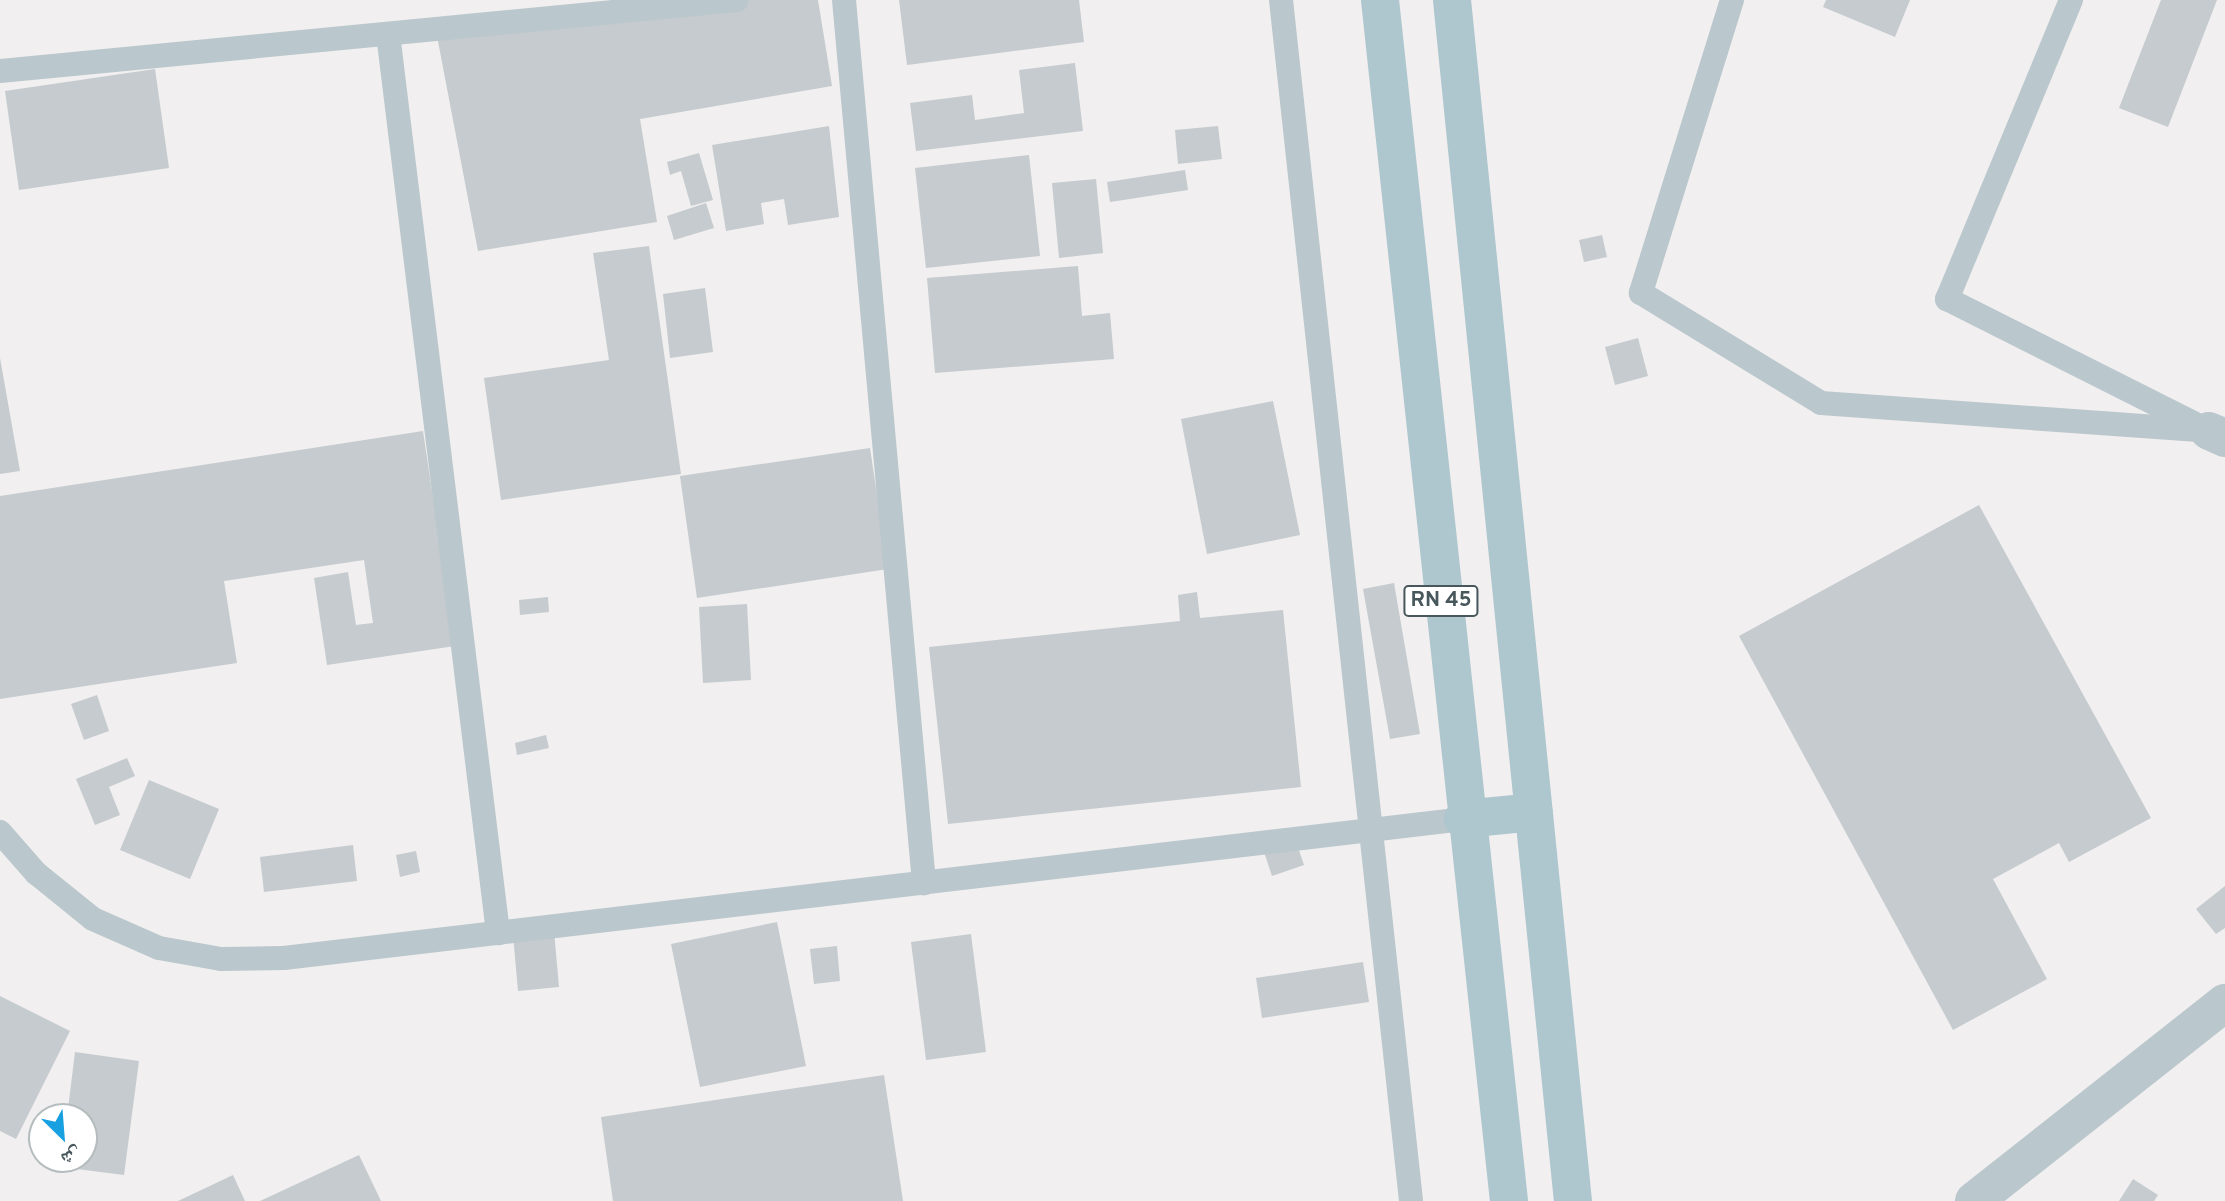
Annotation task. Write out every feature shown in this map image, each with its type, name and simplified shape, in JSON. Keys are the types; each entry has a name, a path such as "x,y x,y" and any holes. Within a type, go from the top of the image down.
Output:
{"main road":[{"name":"RN 45","path":"1381,0 1464,818 1509,1201"},
{"name":"RN 45","path":"1451,0 1573,1201"},
{"path":"1464,818 1534,812"}],"street":[{"path":"1975,1201 2225,1003"}],"lane":[{"path":"0,71 737,0"},
{"path":"844,0 924,883"},
{"path":"1281,0 1368,829 1411,1201"},
{"path":"1732,0 1641,293 1821,403 2217,434"},
{"path":"2071,0 1947,299 2217,434"},
{"path":"388,34 498,933"},
{"path":"0,832 36,873 93,919 159,948 221,958 284,958 1464,818"}],"building":[{"path":"652,0 818,0 832,86 640,119 657,222 478,251 437,36"},
{"path":"899,0 1079,0 1084,42 907,65"},
{"path":"1826,0 1910,0 1895,37 1823,7"},
{"path":"2161,0 2217,0 2168,127 2119,108"},
{"path":"1075,63 1083,131 916,151 910,103 972,95 975,120 1024,113 1019,70"},
{"path":"155,69 169,168 19,190 5,91"},
{"path":"829,126 839,217 788,225 784,199 761,203 764,224 726,231 712,145"},
{"path":"1218,126 1222,159 1178,164 1175,130"},
{"path":"699,153 713,200 691,206 681,171 670,175 667,162"},
{"path":"1029,155 1040,256 926,268 915,168"},
{"path":"1185,170 1188,190 1110,202 1107,182"},
{"path":"1096,179 1103,253 1059,258 1052,183"},
{"path":"706,203 714,228 674,240 667,216"},
{"path":"1602,235 1607,257 1584,262 1579,240"},
{"path":"649,246 681,474 501,500 484,378 609,360 593,253"},
{"path":"1078,266 1082,316 1110,313 1114,359 935,373 927,278"},
{"path":"705,288 713,352 670,358 663,294"},
{"path":"1638,338 1648,376 1615,385 1605,347"},
{"path":"0,358 20,471 0,474"},
{"path":"1273,401 1300,535 1207,554 1181,419"},
{"path":"423,431 455,646 327,665 314,578 348,572 356,625 373,623 364,560 224,581 237,663 0,699 0,496"},
{"path":"870,448 888,569 697,598 680,476"},
{"path":"1979,505 2151,818 2069,862 2059,843 1993,879 2047,979 1953,1030 1739,636"},
{"path":"1394,583 1420,734 1390,739 1363,589"},
{"path":"1197,592 1200,618 1283,610 1301,787 948,824 929,647 1180,621 1178,595"},
{"path":"548,597 549,612 520,615 519,600"},
{"path":"747,604 751,680 703,683 699,607"},
{"path":"97,695 109,731 84,740 71,704"},
{"path":"546,735 549,748 517,755 515,743"},
{"path":"127,758 135,776 109,787 120,815 95,825 76,779"},
{"path":"149,780 219,809 190,879 120,850"},
{"path":"1292,830 1304,865 1272,876 1260,840"},
{"path":"353,845 357,881 264,892 260,857"},
{"path":"416,851 420,872 400,877 396,855"},
{"path":"2225,886 2225,928 2216,934 2196,909"},
{"path":"777,922 806,1066 700,1087 671,944"},
{"path":"554,931 559,987 518,991 513,935"},
{"path":"971,934 986,1052 926,1060 911,942"},
{"path":"837,946 840,981 814,984 810,949"},
{"path":"1363,962 1369,1002 1262,1018 1256,978"},
{"path":"0,996 70,1031 34,1103 28,1103 28,1115 16,1139 0,1131"},
{"path":"75,1052 139,1061 124,1175 98,1172 98,1103 69,1103"},
{"path":"884,1075 903,1201 613,1201 601,1117"},
{"path":"359,1155 381,1201 260,1201"},
{"path":"233,1175 245,1201 178,1201"},
{"path":"2133,1179 2158,1195 2154,1201 2119,1201"}]}
